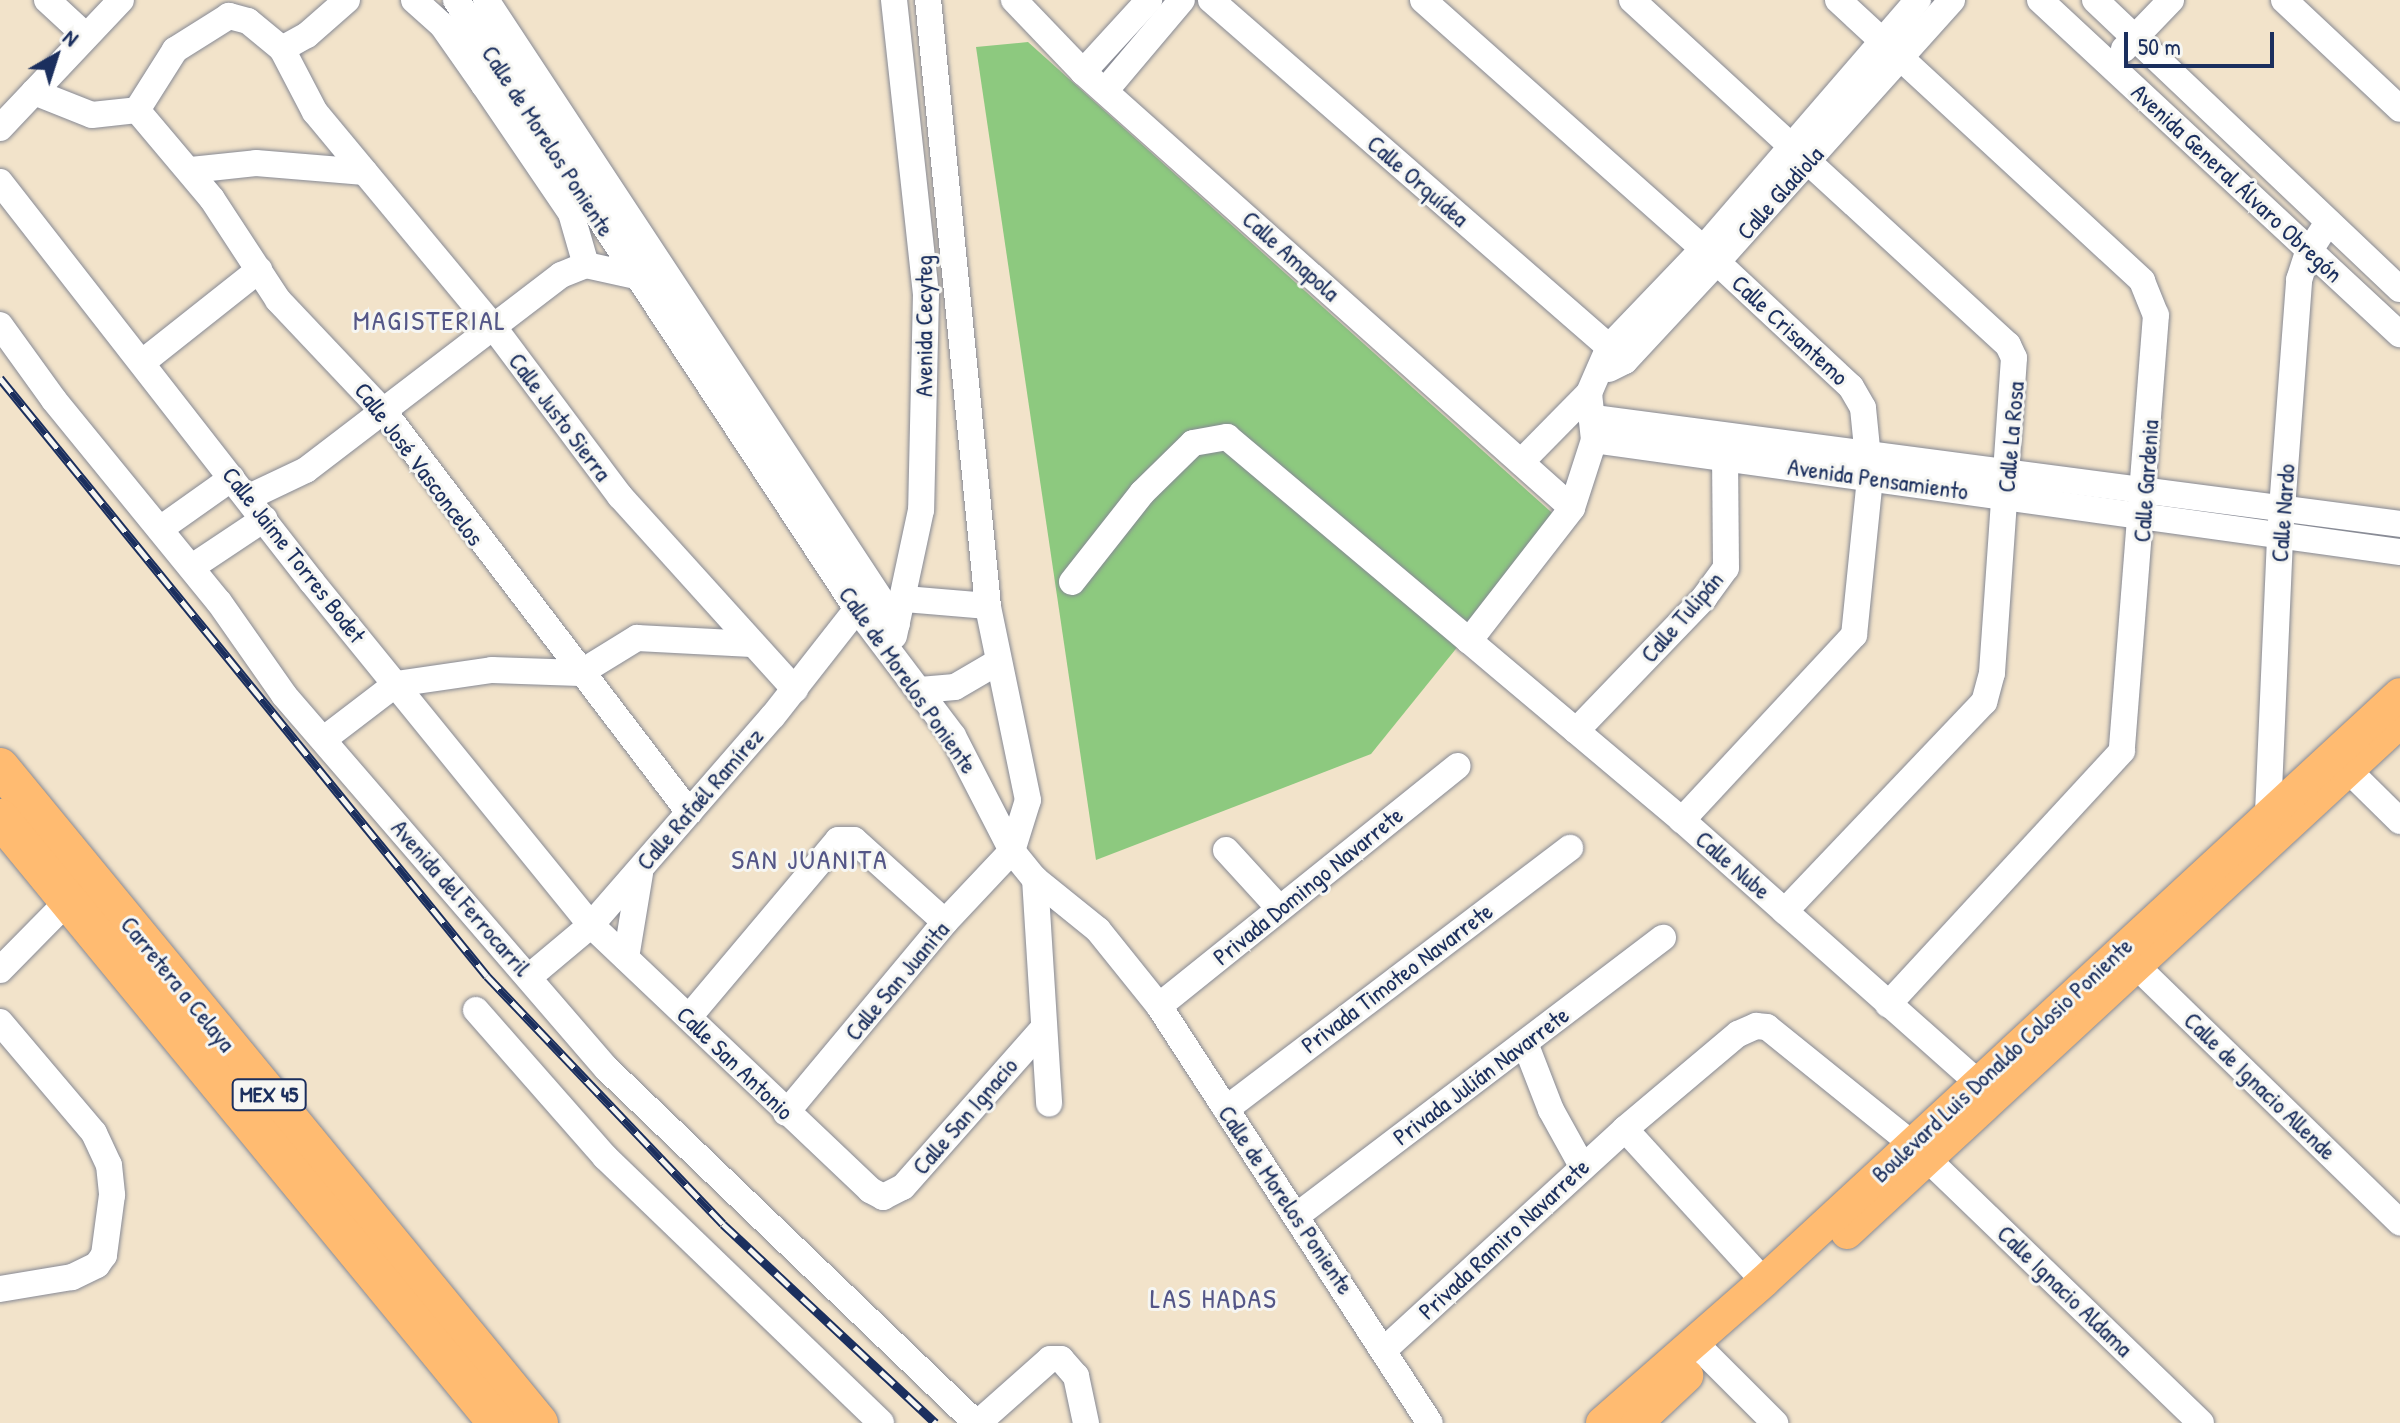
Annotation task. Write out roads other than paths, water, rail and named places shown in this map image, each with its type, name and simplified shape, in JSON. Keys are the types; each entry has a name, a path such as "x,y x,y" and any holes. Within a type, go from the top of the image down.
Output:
{"highway":[{"name":"Carretera a Celaya","path":"0,767 539,1423"},
{"name":"Carretera a Celaya","path":"0,818 497,1423"}],"main road":[{"name":"Boulevard Luis Donaldo Colosio Poniente","path":"1602,1423 1701,1350 1920,1150 2341,763 2400,694"},
{"name":"Boulevard Luis Donaldo Colosio Poniente","path":"2129,959 2268,813 2400,722"},
{"name":"Boulevard Luis Donaldo Colosio Poniente","path":"1637,1423 1764,1281 1920,1150"}],"street":[{"path":"47,0 86,36"},
{"path":"2,121 34,92 121,0"},
{"path":"34,92 92,115 142,115 181,43 229,16 248,21 284,52 347,0"},
{"path":"414,0 453,37 505,73"},
{"name":"Calle de Morelos Poniente","path":"456,0 738,408 857,609 893,651 967,759 1012,851 1035,879 1098,930 1159,1006 1299,1214 1430,1423"},
{"name":"Calle de Morelos Poniente","path":"486,0 505,73 561,181 738,408 897,624"},
{"name":"Avenida Cecyteg","path":"893,651 905,599 923,479 926,294 894,0"},
{"path":"928,0 988,606 998,662 1028,781 1028,800 1012,851"},
{"name":"Calle Amapola","path":"1014,0 1083,72 1572,508"},
{"path":"1083,72 1149,0"},
{"path":"1105,91 1182,0"},
{"name":"Calle Orquídea","path":"1211,0 1617,354"},
{"name":"Calle Crisantemo","path":"1423,0 1710,256 1851,387 1863,408 1869,466 1857,621 1847,648 1682,820"},
{"name":"Calle La Rosa","path":"1632,0 2008,345 2017,373 1992,673 1984,702 1785,911"},
{"name":"Calle Gardenia","path":"1838,0 2142,281 2152,299 2146,491 2122,751 1888,1005"},
{"name":"Calle Gladiola","path":"1893,50 1918,0"},
{"name":"Calle Gladiola","path":"1521,462 1594,406 1617,354 1710,256 1893,50 1952,0"},
{"name":"Avenida General Álvaro Obregón","path":"2040,0 2308,253 2400,334"},
{"name":"Avenida General Álvaro Obregón","path":"2095,0 2400,289"},
{"path":"2111,64 2171,0"},
{"path":"2284,0 2400,109"},
{"name":"Calle Justo Sierra","path":"284,52 315,112 492,325 620,496 795,690"},
{"name":"Calle José Vasconcelos","path":"142,115 191,170 278,300 385,413 580,673 689,812"},
{"path":"191,170 256,163 365,172"},
{"path":"561,181 581,236 586,265"},
{"name":"Calle Jaime Torres Bodet","path":"0,182 144,361 264,519 591,925"},
{"name":"Calle Nardo","path":"2268,813 2280,535 2299,280 2308,253 2328,222"},
{"path":"160,529 240,488 306,470 385,413 492,325 561,275 586,265 636,276"},
{"path":"144,361 259,270"},
{"name":"Avenida del Ferrocarril","path":"0,325 192,567 268,674 607,1069 701,1163 977,1423"},
{"path":"1469,641 1572,508 1594,406"},
{"name":"Avenida Pensamiento","path":"1594,406 1725,444 1869,466 2007,485 2146,491 2400,524"},
{"name":"Calle Nube","path":"1072,582 1142,493 1193,443 1227,437 1682,820 1985,1088"},
{"name":"Calle Tulipán","path":"1576,731 1704,598 1726,568 1725,444"},
{"name":"Avenida Pensamiento","path":"2007,485 2143,519 2400,552"},
{"path":"192,567 264,519"},
{"path":"905,599 988,606"},
{"name":"Calle Rafaél Ramírez","path":"529,977 591,925 795,690 857,609"},
{"path":"324,739 396,684 492,670 580,673 637,638 752,644"},
{"path":"920,690 955,687 998,662"},
{"path":"2341,763 2400,821"},
{"name":"Privada Domingo Navarrete","path":"1159,1006 1457,766"},
{"path":"689,1017 838,840 854,840 945,922"},
{"name":"Privada Timoteo Navarrete","path":"1226,1109 1570,848"},
{"path":"1226,850 1279,908"},
{"name":"Calle San Juanita","path":"786,1113 945,922 1012,851"},
{"path":"626,958 642,865"},
{"path":"1035,879 1049,1104"},
{"path":"0,970 68,901"},
{"name":"Calle San Antonio","path":"591,925 786,1113 883,1197"},
{"name":"Privada Julián Navarrete","path":"1299,1214 1663,938"},
{"name":"Calle de Ignacio Allende","path":"2129,959 2400,1222"},
{"path":"476,1010 605,1157 881,1423"},
{"path":"0,1022 94,1133 109,1165 112,1195 104,1255 97,1265 72,1277 0,1289"},
{"name":"Privada Ramiro Navarrete","path":"1384,1350 1582,1166 1738,1034 1756,1026 1767,1027 1920,1150"},
{"name":"Calle San Ignacio","path":"883,1197 903,1187 1043,1029"},
{"path":"1525,1043 1551,1110 1582,1166"},
{"path":"1625,1129 1764,1281"},
{"name":"Calle Ignacio Aldama","path":"1920,1150 2201,1423"},
{"path":"1701,1350 1775,1423"},
{"path":"977,1423 1050,1359 1061,1359 1076,1376 1086,1423"}],"railway":[{"path":"0,378 487,976 723,1224 936,1423"}],"district":[{"name":"MAGISTERIAL","path":"430,320"},
{"name":"SAN JUANITA","path":"810,859"},
{"name":"LAS HADAS","path":"1214,1298"}]}
